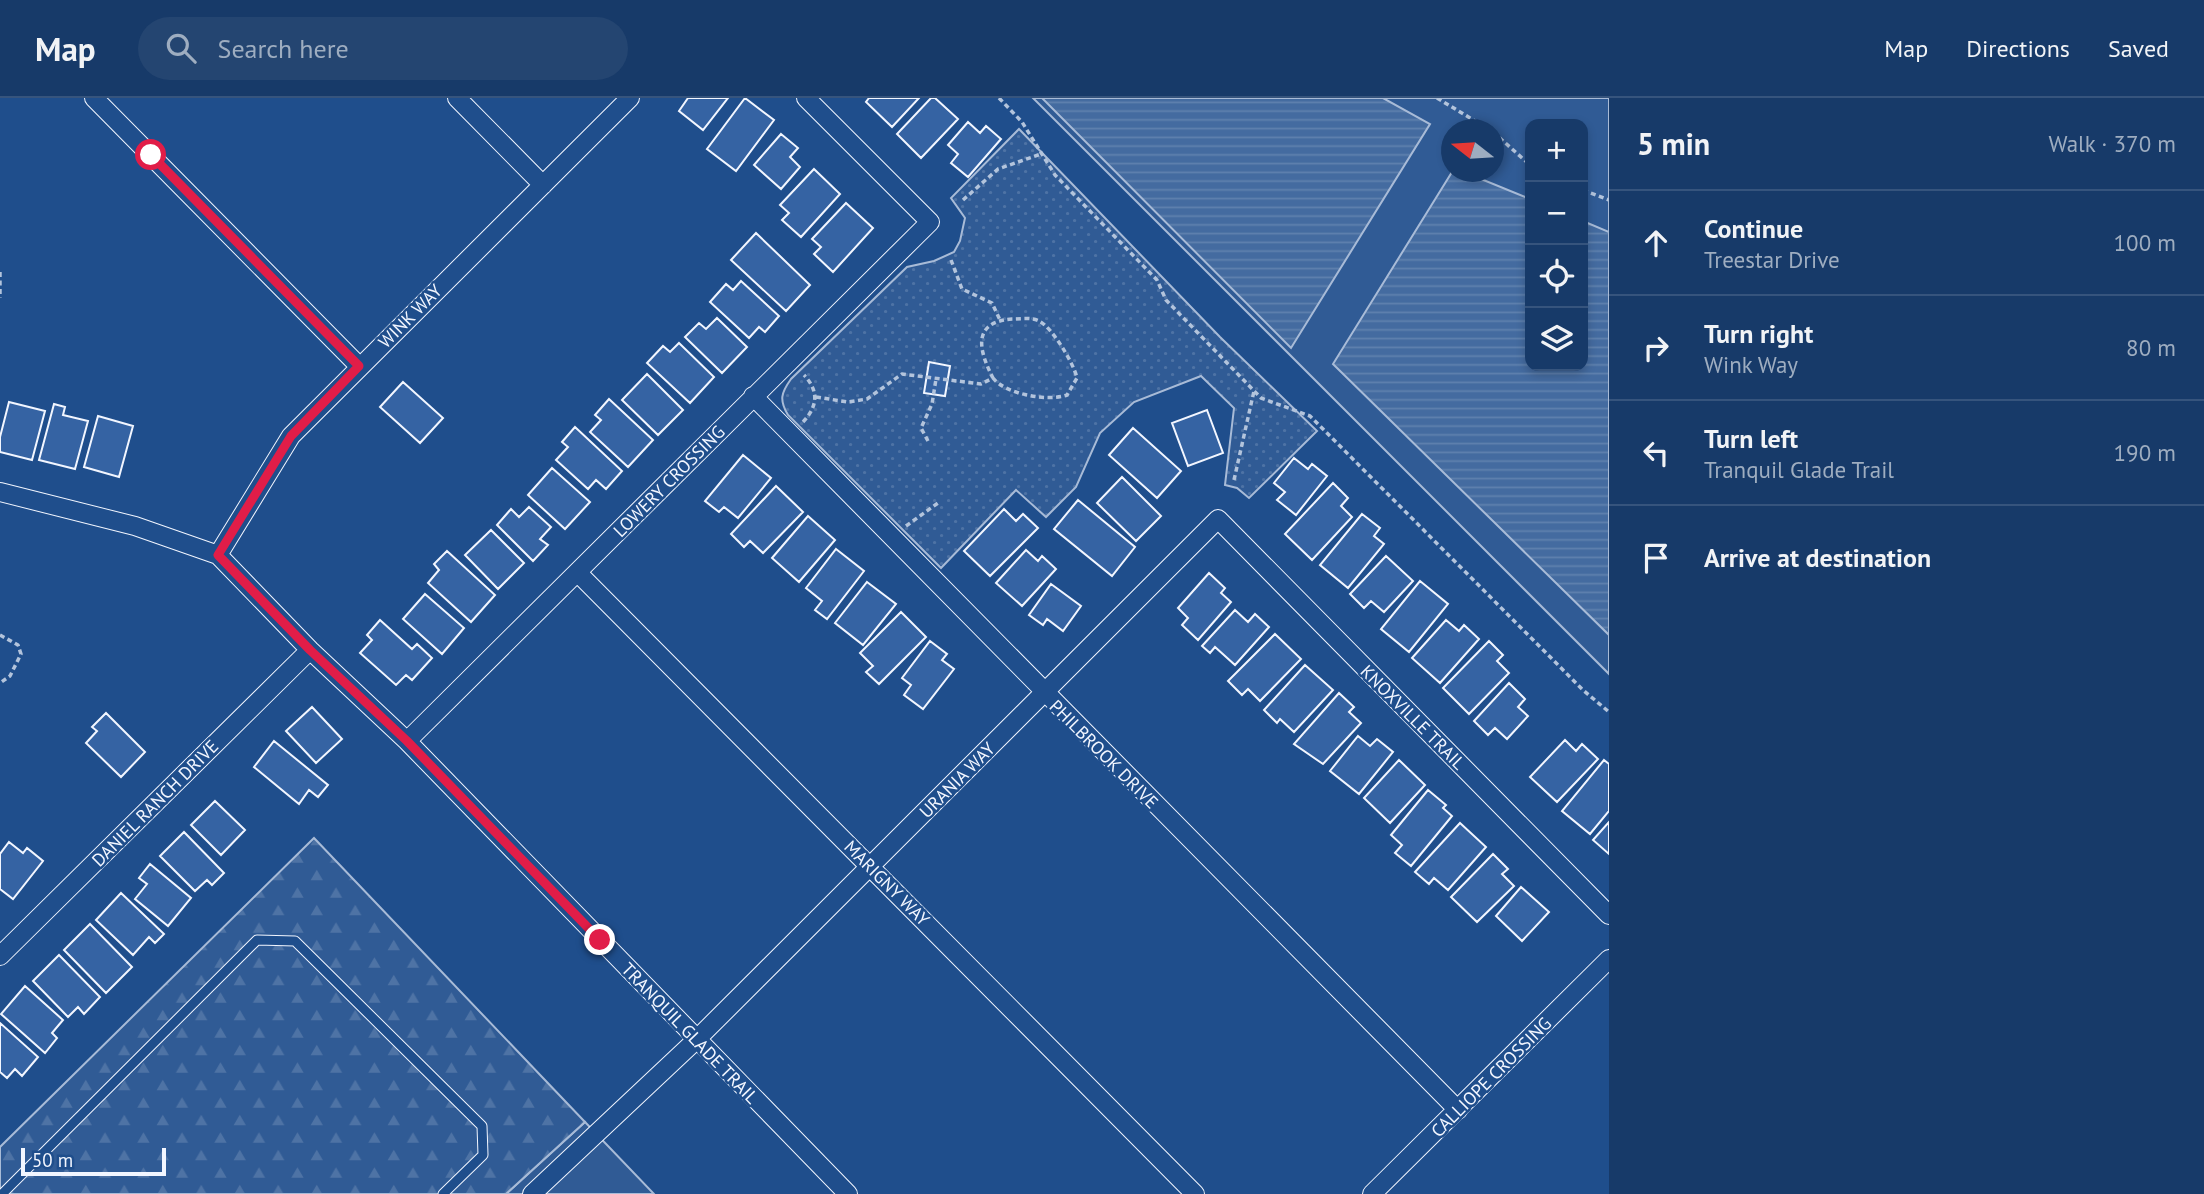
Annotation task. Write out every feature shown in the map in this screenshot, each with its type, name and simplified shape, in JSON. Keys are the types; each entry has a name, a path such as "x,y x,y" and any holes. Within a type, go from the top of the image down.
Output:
{"street":[{"path":"94,98 359,366"},
{"path":"457,98 543,185"},
{"name":"WINK WAY","path":"218,555 291,436 630,98"},
{"name":"LOWERY CROSSING","path":"407,741 930,222 806,98"},
{"name":"PHILBROOK DRIVE","path":"753,396 1044,694 1458,1110"},
{"name":"TRANQUIL GLADE TRAIL","path":"0,492 135,526 218,555 310,650 407,741 848,1194"},
{"name":"URANIA WAY","path":"532,1194 696,1040 1217,519"},
{"name":"KNOXVILLE TRAIL","path":"1217,519 1609,915"},
{"name":"MARIGNY WAY","path":"578,573 1195,1194"},
{"name":"DANIEL RANCH DRIVE","path":"0,956 310,650"},
{"name":"CALLIOPE CROSSING","path":"1373,1194 1609,959"}],"lane":[{"path":"2,1194 257,940 295,941 482,1126 483,1155 443,1194"}],"path":[{"path":"999,98 1022,122 1055,175 1157,280 1166,300 1254,391 1261,398 1310,416 1583,691 1609,712"},
{"path":"1437,98 1472,119"},
{"path":"1504,142 1525,161"},
{"path":"963,200 998,169 1042,154"},
{"path":"1588,192 1609,200"},
{"path":"951,260 962,289 992,303 1000,320"},
{"path":"0,272 0,298"},
{"path":"1030,318 1043,323 1072,362 1077,378 1067,395 1050,398 1011,392 993,378 980,347 986,330 1000,320 1030,318"},
{"path":"803,422 813,410 816,397 812,383 804,374"},
{"path":"816,397 858,401 867,399 902,374 971,385 993,378"},
{"path":"928,441 921,428 932,404 936,379"},
{"path":"1234,480 1254,391"},
{"path":"906,526 938,503"},
{"path":"0,635 18,645 21,654 10,676 0,683"}],"shaded area":[{"path":"1033,98 1609,98 1609,674"},
{"path":"1042,98 1383,98 1430,124 1291,348"},
{"path":"1446,182 1488,182 1525,197 1525,371 1588,371 1588,223 1609,232 1609,635 1333,364"},
{"path":"585,1122 654,1194 506,1194"}],"green space":[{"path":"1019,129 1220,337 1317,431 1249,498 1237,488 1225,485 1234,408 1201,376 1134,402 1100,433 1076,487 1046,517 1016,490 941,568 788,415 782,397 791,379 907,267 934,261 954,252 960,241 965,218 951,198"},
{"path":"314,838 585,1122 506,1194 0,1194 0,1147"}],"building":[{"path":"688,98 728,98 703,130 679,111"},
{"path":"745,98 774,120 736,171 707,149"},
{"path":"869,98 919,98 892,127 866,102"},
{"path":"931,98 935,98 958,119 921,158 897,134"},
{"path":"968,122 980,133 986,126 1001,139 968,177 951,163 958,154 948,145"},
{"path":"781,134 798,148 790,157 800,167 781,189 754,165"},
{"path":"814,169 840,194 801,237 782,220 789,213 780,205"},
{"path":"846,203 873,228 833,272 814,254 821,247 812,239"},
{"path":"756,233 810,285 786,311 731,260"},
{"path":"741,281 779,316 765,332 759,327 749,338 710,302 726,284 733,290"},
{"path":"717,318 747,347 722,373 685,337 699,323 706,329"},
{"path":"679,343 714,377 690,403 647,363 663,346 670,352"},
{"path":"929,362 950,366 945,396 924,393"},
{"path":"647,374 683,410 658,435 622,400"},
{"path":"403,382 443,418 420,443 380,407"},
{"path":"609,399 653,440 628,467 590,432 601,420 595,415"},
{"path":"9,402 45,411 32,460 0,452 0,437"},
{"path":"54,404 65,407 63,415 88,421 75,469 39,460"},
{"path":"1207,410 1223,453 1188,466 1172,423"},
{"path":"98,416 133,426 119,477 84,467"},
{"path":"575,427 622,471 606,489 596,480 588,489 556,460 568,447 562,442"},
{"path":"1133,428 1181,471 1157,498 1109,455"},
{"path":"743,455 771,478 738,518 724,507 719,512 705,501"},
{"path":"1294,458 1308,469 1312,464 1327,476 1296,515 1277,500 1285,492 1274,483"},
{"path":"552,468 590,502 565,529 528,495"},
{"path":"1122,477 1161,516 1136,541 1097,503"},
{"path":"1333,483 1348,498 1341,506 1352,517 1312,560 1285,534"},
{"path":"776,486 803,512 763,553 750,541 744,547 731,534"},
{"path":"1078,500 1135,547 1112,576 1054,529"},
{"path":"529,507 551,527 540,539 548,545 533,561 497,525 511,509 519,517"},
{"path":"1004,509 1016,521 1023,514 1038,528 990,576 964,551"},
{"path":"1362,514 1380,528 1374,536 1384,544 1348,588 1320,565"},
{"path":"808,516 835,540 799,582 772,558"},
{"path":"491,530 524,563 498,589 465,555"},
{"path":"836,549 864,571 827,619 815,610 822,601 806,588"},
{"path":"1026,550 1038,561 1042,556 1056,569 1022,606 996,583"},
{"path":"447,551 495,595 471,622 428,583 439,570 434,564"},
{"path":"1386,556 1413,581 1384,612 1371,601 1364,608 1350,594"},
{"path":"1209,573 1225,588 1221,593 1231,602 1198,640 1182,625 1188,618 1178,608"},
{"path":"1420,581 1448,604 1409,652 1381,629"},
{"path":"867,582 896,604 863,645 835,623"},
{"path":"1051,584 1081,606 1063,631 1047,619 1043,625 1029,615"},
{"path":"425,594 464,628 442,654 403,619"},
{"path":"1235,610 1248,622 1255,614 1269,627 1235,665 1215,647 1210,653 1202,646"},
{"path":"901,612 926,637 879,684 866,672 873,666 860,653"},
{"path":"380,620 412,649 417,644 432,658 412,680 406,675 396,685 360,653 372,640 367,635"},
{"path":"1446,620 1459,631 1464,625 1479,639 1440,683 1412,658"},
{"path":"1275,634 1301,659 1260,701 1248,689 1242,695 1228,681"},
{"path":"930,641 947,654 942,660 954,669 923,709 904,695 911,685 902,678"},
{"path":"1489,641 1503,655 1497,661 1509,673 1469,714 1443,688"},
{"path":"1305,665 1333,690 1294,732 1280,719 1277,723 1264,710"},
{"path":"1509,683 1525,699 1518,707 1528,716 1507,739 1495,728 1488,735 1474,721"},
{"path":"1339,693 1354,707 1349,712 1361,723 1323,764 1294,744"},
{"path":"312,707 342,739 316,763 286,731"},
{"path":"106,713 145,752 121,777 86,743 97,731 92,727"},
{"path":"1358,736 1370,746 1377,739 1393,752 1359,794 1330,771"},
{"path":"1565,740 1576,751 1582,744 1598,759 1557,802 1530,777"},
{"path":"274,741 328,785 318,797 309,790 299,804 254,767"},
{"path":"1399,760 1425,785 1390,823 1364,798"},
{"path":"1604,760 1609,764 1609,811 1590,834 1562,811"},
{"path":"1428,790 1446,805 1443,808 1452,816 1411,866 1395,853 1402,845 1391,835"},
{"path":"215,801 245,830 221,855 191,825"},
{"path":"1609,822 1609,854 1593,840"},
{"path":"1460,823 1486,847 1448,890 1434,878 1429,884 1415,872"},
{"path":"184,832 224,873 212,885 207,880 195,891 160,856"},
{"path":"9,842 23,853 27,848 43,861 13,899 0,889 0,854"},
{"path":"1493,854 1508,869 1502,874 1514,886 1477,922 1451,897"},
{"path":"150,864 191,898 168,926 135,899 147,884 139,878"},
{"path":"1521,887 1549,912 1522,941 1496,916"},
{"path":"121,893 164,934 155,943 149,937 133,955 96,920"},
{"path":"90,924 132,967 106,993 64,950"},
{"path":"59,955 100,997 84,1014 78,1007 68,1017 33,981"},
{"path":"25,986 63,1020 52,1033 57,1038 45,1053 1,1014"},
{"path":"0,1023 38,1057 22,1076 15,1069 7,1078 0,1072"}],"route":[{"path":"151,155 359,366 291,436 218,555 310,650 407,741 600,940"}]}
